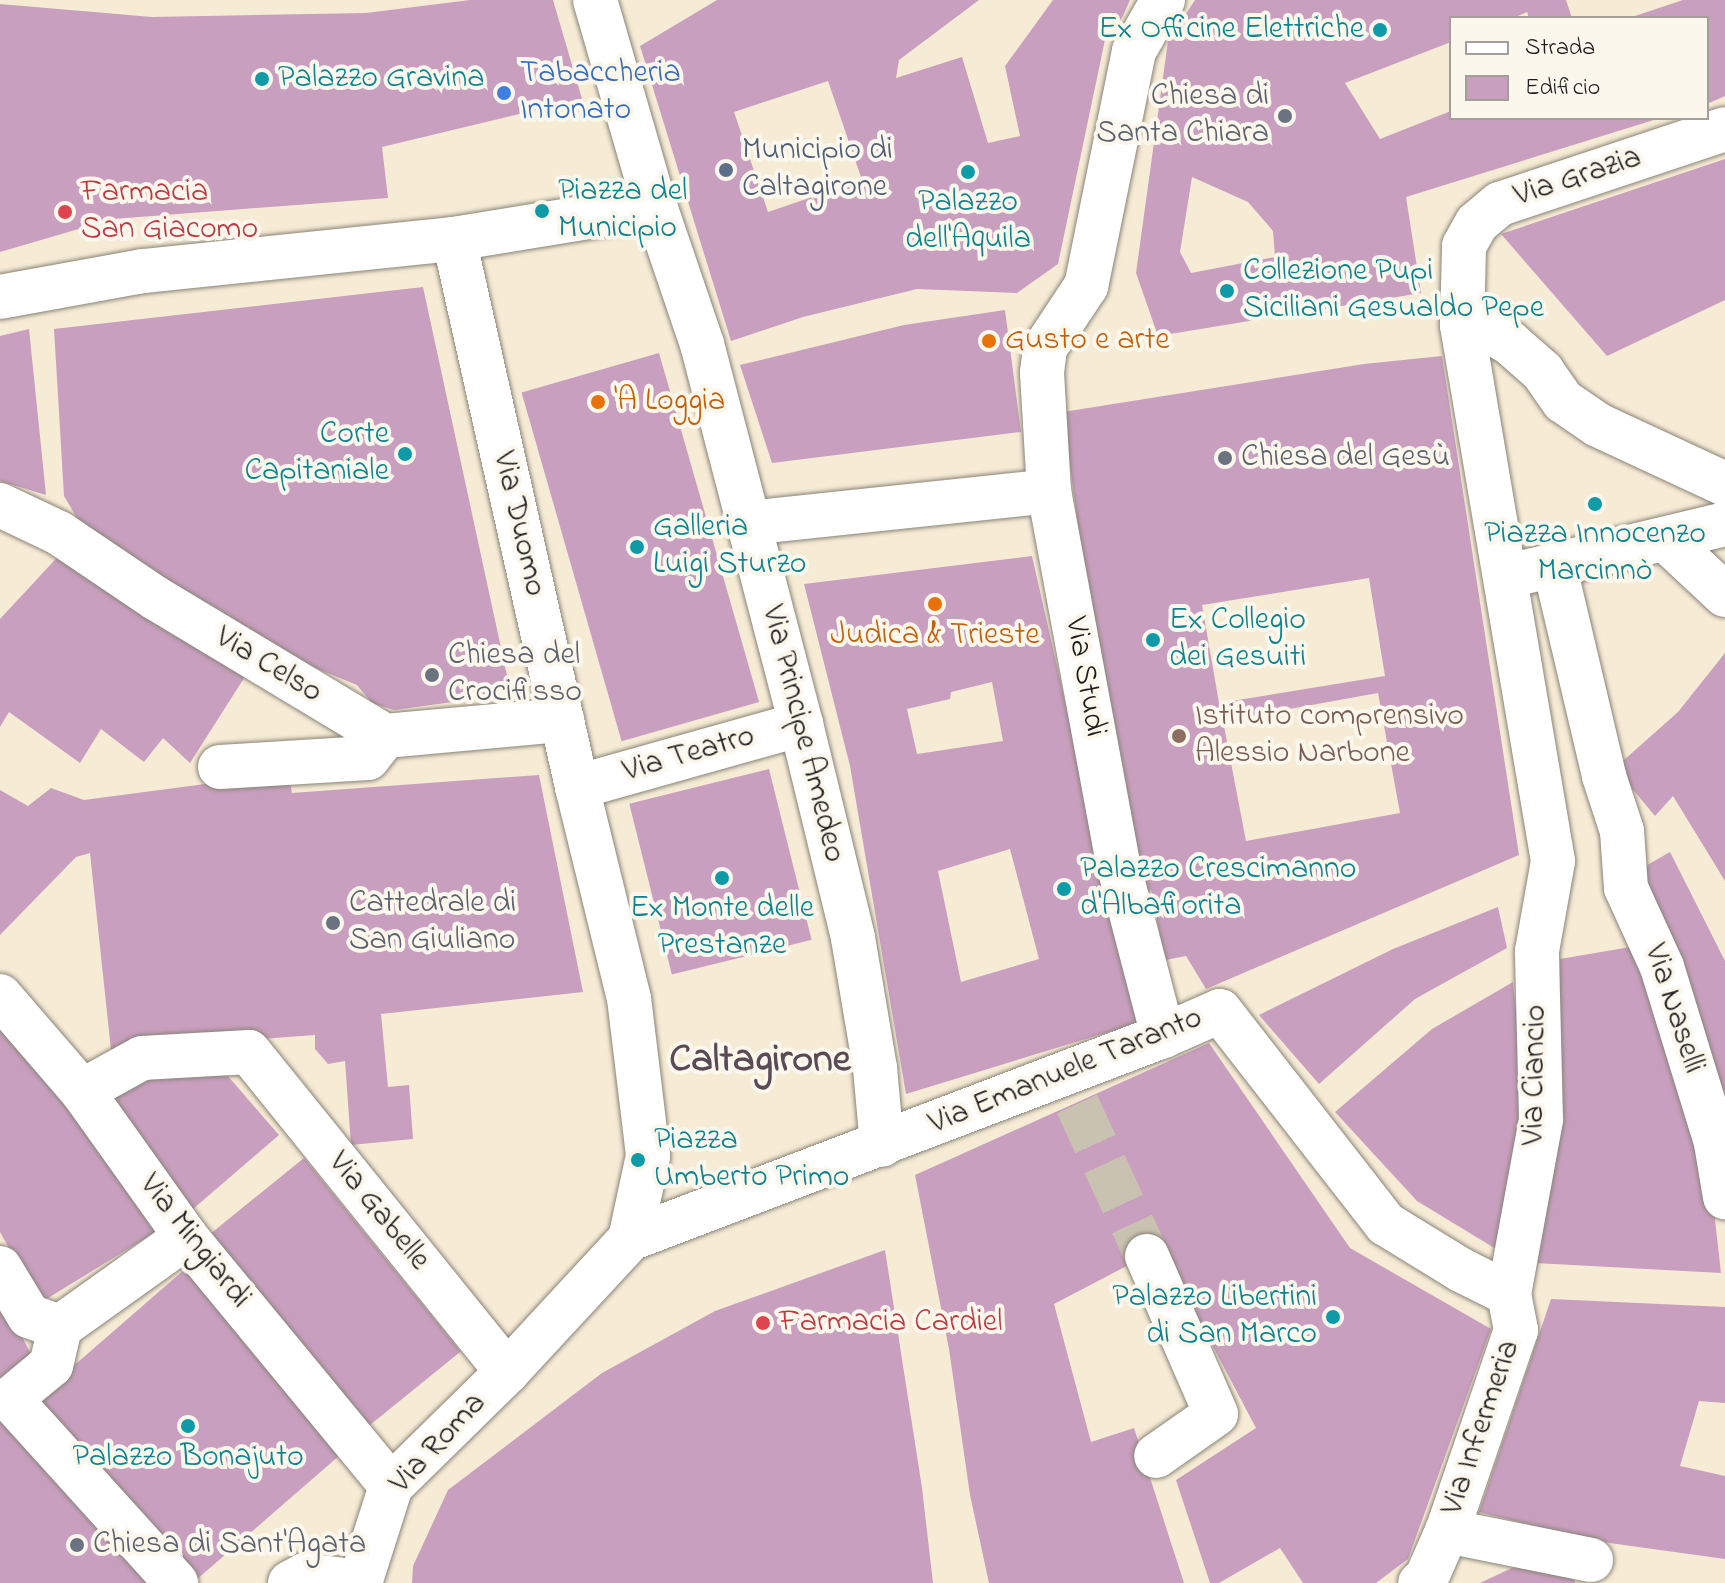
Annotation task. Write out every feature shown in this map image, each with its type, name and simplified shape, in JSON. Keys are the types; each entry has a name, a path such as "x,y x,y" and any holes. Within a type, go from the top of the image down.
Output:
{"street":[{"name":"Via Studi","path":"1163,0 1134,51 1086,286 1045,348 1042,373 1049,491 1119,867 1163,1036"},
{"name":"Via Principe Amedeo","path":"605,5 614,67 655,206 702,344 801,724 853,938 875,1068 896,1139"},
{"name":"Via Grazia","path":"1505,577 1462,325 1464,246 1477,223 1500,204 1725,129"},
{"path":"0,297 143,271 454,239 655,206"},
{"name":"Via Duomo","path":"454,239 577,787 627,985 648,1156 630,1239"},
{"path":"1462,325 1485,329 1510,343 1542,371 1563,401 1598,425 1725,484"},
{"path":"747,523 1049,491"},
{"name":"Via Celso","path":"0,505 59,533 157,599 385,736"},
{"path":"1505,577 1725,524"},
{"path":"1665,539 1725,595"},
{"name":"Via Naselli","path":"1554,564 1604,776 1622,831 1626,888 1662,967 1716,1143 1725,1197"},
{"name":"Via Ciancio","path":"1505,577 1553,861 1537,951 1541,1119 1509,1294"},
{"path":"220,767 368,758 385,736 562,720"},
{"name":"Via Teatro","path":"577,787 801,724"},
{"name":"Via Mingiardi","path":"0,996 82,1091 186,1237 391,1486"},
{"name":"Via Emanuele Taranto","path":"630,1239 896,1139 1071,1089 1163,1036 1220,1011"},
{"name":"Via Infermeria","path":"1220,1011 1386,1224 1461,1270 1509,1294 1516,1330 1447,1531 1426,1579 1420,1583"},
{"name":"Via Gabelle","path":"82,1091 142,1058 249,1052 507,1372"},
{"path":"176,1583 10,1399 51,1365 60,1327 186,1237"},
{"name":"Via Roma","path":"360,1582 391,1486 507,1372 630,1239"},
{"path":"1147,1256 1216,1414 1156,1456"},
{"path":"0,1268 29,1316 60,1327"},
{"path":"1447,1531 1591,1560"},
{"path":"290,1583 305,1575 360,1582"}],"building":[{"path":"470,0 553,0 582,99 382,147 388,198 113,219 0,252 0,4 152,17 366,13"},
{"name":"Palazzo dell'Aquila","path":"717,0 979,0 899,60 896,78 962,57 988,143 1020,136 1005,66 1053,0 1130,0 1122,18 1106,35 1058,264 1017,293 917,289 803,317 731,341 640,46","holes":["828,81 862,180 768,212 734,112"]},
{"path":"1195,0 1566,0 1571,16 1528,16 1527,12 1518,16 1449,16 1449,43 1345,83 1380,139 1449,112 1449,120 1654,120 1406,197 1421,293 1158,336 1136,273 1168,41","holes":["1192,177 1248,202 1273,231 1275,257 1191,273 1180,252"]},
{"path":"1683,0 1725,0 1725,96 1709,103 1709,16 1635,16"},
{"path":"1725,159 1725,300 1607,356 1501,234"},
{"path":"423,287 511,694 394,710 372,703 357,685 283,655 84,530 64,496 54,329"},
{"path":"1005,310 1021,432 772,463 740,365 904,325"},
{"path":"29,329 46,495 0,481 0,336"},
{"name":"Galleria Luigi Sturzo","path":"659,353 759,702 622,741 522,392"},
{"name":"Ex Collegio dei Gesuiti","path":"1442,356 1519,855 1206,989 1186,956 1165,960 1151,890 1143,895 1081,549 1063,412 1364,364","holes":["1369,578 1385,676 1219,703 1202,605","1378,693 1400,813 1246,841 1223,721"]},
{"path":"65,549 246,675 190,763 163,738 144,762 101,729 80,763 9,712 0,727 0,619"},
{"name":"Palazzo Crescimanno d'Albafiorita","path":"1032,556 1138,1023 906,1094 850,766 804,584","holes":["992,682 1003,741 917,754 907,709 950,699 951,692","1010,849 1039,959 961,982 938,871"]},
{"path":"1725,653 1725,881 1673,796 1655,816 1615,768 1678,712"},
{"name":"Ex Monte delle Prestanze","path":"769,769 812,940 672,975 629,804"},
{"name":"Cattedrale di San Giuliano","path":"288,773 292,793 539,775 583,992 381,1014 388,1087 409,1085 413,1139 351,1145 345,1061 328,1064 315,1049 315,1035 111,1050 90,853 76,857 0,935 0,790 28,806 51,788 84,800"},
{"path":"1670,852 1725,961 1725,1131 1637,871"},
{"path":"1498,907 1507,948 1415,999 1319,1084 1259,1015 1393,949"},
{"path":"1642,945 1709,1166 1721,1273 1535,1263 1554,1151 1560,959"},
{"path":"1513,982 1526,1113 1496,1249 1417,1201 1335,1112 1432,1029"},
{"path":"0,1024 162,1228 40,1303 0,1232"},
{"name":"Palazzo Libertini di San Marco","path":"1209,1043 1350,1248 1491,1329 1408,1559 1376,1583 1303,1583 1280,1548 1219,1583 1210,1583 1176,1480 1256,1428 1161,1248 1054,1304 1091,1442 1134,1428 1184,1583 989,1583 970,1495 949,1349 915,1175"},
{"path":"214,1060 279,1135 193,1209 107,1094 153,1067"},
{"path":"304,1158 461,1352 362,1431 205,1238"},
{"path":"885,1250 922,1488 933,1583 412,1583 413,1566 448,1490 602,1373 715,1311"},
{"name":"Palazzo Bonajuto","path":"185,1269 344,1452 189,1583 32,1402"},
{"path":"0,1294 35,1362 0,1387"},
{"path":"1551,1299 1725,1307 1725,1403 1699,1401 1680,1466 1725,1476 1725,1559 1595,1541 1479,1512"},
{"path":"0,1403 158,1583 0,1583"},
{"path":"1514,1567 1574,1578 1575,1583 1480,1583"}],"tunnel":[{"path":"1077,1104 1147,1256"}],"place":[{"name":"Ex Officine Elettriche","path":"1380,30"},
{"name":"Palazzo Gravina","path":"262,79"},
{"name":"Tabaccheria Intonato","path":"504,93"},
{"name":"Chiesa di Santa Chiara","path":"1285,116"},
{"name":"Municipio di Caltagirone","path":"726,170"},
{"name":"Palazzo dell'Aquila","path":"968,172"},
{"name":"Piazza del Municipio","path":"542,211"},
{"name":"Farmacia San Giacomo","path":"65,212"},
{"name":"Collezione Pupi Siciliani Gesualdo Pepe","path":"1227,291"},
{"name":"Gusto e arte","path":"989,341"},
{"name":"'A Loggia","path":"598,402"},
{"name":"Corte Capitaniale","path":"405,454"},
{"name":"Chiesa del Gesù","path":"1225,458"},
{"name":"Piazza Innocenzo Marcinnò","path":"1595,504"},
{"name":"Galleria Luigi Sturzo","path":"637,547"},
{"name":"Judica & Trieste","path":"935,604"},
{"name":"Ex Collegio dei Gesuiti","path":"1153,640"},
{"name":"Chiesa del Crocifisso","path":"432,675"},
{"name":"Istituto comprensivo Alessio Narbone","path":"1179,736"},
{"name":"Ex Monte delle Prestanze","path":"722,878"},
{"name":"Palazzo Crescimanno d'Albafiorita","path":"1064,889"},
{"name":"Cattedrale di San Giuliano","path":"333,923"},
{"name":"Piazza Umberto Primo","path":"638,1160"},
{"name":"Palazzo Libertini di San Marco","path":"1333,1317"},
{"name":"Farmacia Cardiel","path":"763,1323"},
{"name":"Palazzo Bonajuto","path":"188,1426"},
{"name":"Chiesa di Sant'Agata","path":"77,1545"}],"district":[{"name":"Caltagirone","path":"760,1061"}]}
